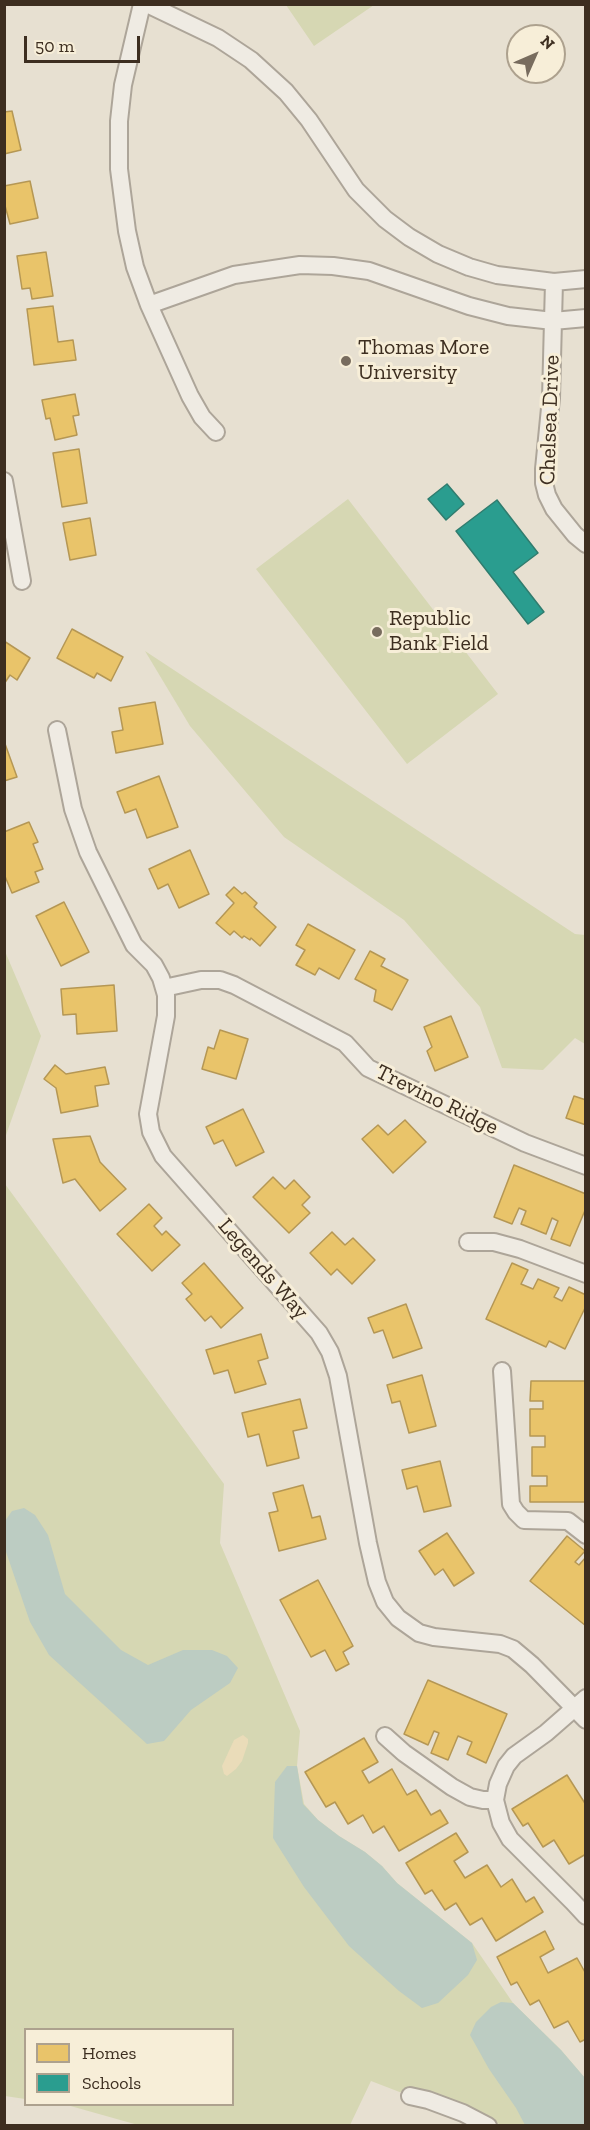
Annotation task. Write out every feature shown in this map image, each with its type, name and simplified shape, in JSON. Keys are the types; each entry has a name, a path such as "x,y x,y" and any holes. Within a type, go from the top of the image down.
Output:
{"street":[{"path":"142,4 123,85 119,121 119,168 127,231 133,258 149,305 190,396 202,417 216,432"},
{"path":"147,4 218,38 251,60 286,92 309,120 356,190 385,219 409,237 438,254 469,267 497,275 554,282 585,279"},
{"path":"149,305 234,275 300,265 333,266 369,271 469,306 508,316 553,321 585,318"},
{"name":"Chelsea Drive","path":"554,282 551,398 544,483 554,509 585,544"},
{"path":"4,481 22,581"},
{"name":"Legends Way","path":"57,730 73,808 88,852 134,945 154,965 164,988 166,1016 148,1114 151,1132 163,1156 319,1333 330,1352 338,1376 368,1544 377,1582 385,1602 398,1618 419,1633 434,1637 500,1644 513,1649 582,1709"},
{"name":"Trevino Ridge","path":"164,988 201,980 220,980 234,985 345,1043 368,1068 525,1143 585,1166"},
{"path":"468,1242 494,1242 520,1249 585,1274"},
{"path":"502,1371 511,1504 524,1520 568,1521 585,1535"},
{"path":"582,1709 514,1756 506,1766 498,1784 495,1800 501,1823 510,1839 585,1916"},
{"path":"385,1736 452,1788 470,1797 495,1800"},
{"path":"410,2097 428,2100 463,2113 488,2126"}],"green space":[{"path":"286,5 374,5 314,46"},
{"name":"Republic Bank Field","path":"348,499 498,694 407,764 256,569"},
{"path":"145,651 575,934 585,935 585,1044 575,1038 543,1070 502,1068 480,1007 404,920 284,837 190,726"},
{"path":"4,949 41,1036 5,1138 4,1138"},
{"path":"5,1184 224,1484 220,1543 300,1731 297,1766 304,1804 318,1820 365,1852 397,1883 472,1943 513,2003 561,2050 585,2078 585,2125 503,2125 410,2096 371,2081 350,2125 138,2125 71,2106 234,2106 234,2028 24,2028 24,2099 5,2096"}],"sand":[{"path":"243,1735 248,1739 248,1743 242,1761 227,1776 222,1766 234,1740"}],"shaded area":[{"path":"24,1508 35,1515 48,1535 65,1594 121,1650 148,1665 183,1650 212,1650 227,1656 238,1668 230,1683 191,1710 164,1741 147,1744 49,1655 30,1622 5,1549 5,1521 12,1511"},
{"path":"287,1766 297,1766 303,1804 318,1820 365,1852 397,1883 472,1943 477,1960 468,1975 438,2003 422,2008 399,1991 349,1946 304,1887 273,1838 275,1782"},
{"path":"501,2002 513,2003 561,2050 585,2078 585,2125 525,2125 470,2035 476,2022 491,2007"}],"building: Homes":[{"path":"12,111 21,150 4,154 4,112"},
{"path":"30,181 38,218 10,224 4,202 4,186"},
{"path":"46,252 53,296 32,299 30,288 22,289 17,256"},
{"path":"53,306 58,342 73,340 76,360 34,365 27,309"},
{"path":"75,394 79,415 73,416 77,435 55,440 50,418 46,419 42,400"},
{"path":"79,449 87,503 62,507 53,453"},
{"path":"90,518 96,555 70,560 63,523"},
{"path":"72,629 123,657 111,681 97,673 94,678 57,658"},
{"path":"4,641 30,658 17,680 10,675 4,684"},
{"path":"155,702 163,744 116,753 112,732 123,730 119,708"},
{"path":"4,741 17,777 4,781"},
{"path":"159,776 178,827 147,838 136,809 125,813 117,792"},
{"path":"29,822 38,842 33,844 43,869 35,872 39,882 12,893 4,874 4,832"},
{"path":"190,850 209,894 179,908 168,884 158,889 149,869"},
{"path":"234,887 242,894 245,892 257,903 254,907 276,927 260,946 251,938 250,940 244,936 242,938 234,931 230,935 216,923 234,903 226,895"},
{"path":"64,902 89,952 61,966 36,916"},
{"path":"308,924 355,950 339,979 319,968 315,975 296,965 305,950 296,945"},
{"path":"370,951 385,959 381,966 408,980 392,1010 374,1001 376,990 355,979"},
{"path":"114,985 117,1031 77,1034 76,1014 63,1015 61,989"},
{"path":"451,1016 468,1057 435,1071 427,1051 432,1047 424,1027"},
{"path":"220,1030 248,1039 236,1079 202,1069 208,1047 214,1049"},
{"path":"55,1065 66,1074 105,1067 109,1084 95,1086 98,1106 61,1113 56,1088 44,1079"},
{"path":"574,1096 586,1100 586,1125 566,1118"},
{"path":"243,1109 264,1152 236,1166 223,1140 214,1144 206,1127"},
{"path":"405,1120 426,1142 393,1173 362,1139 378,1125 388,1135"},
{"path":"90,1136 100,1162 126,1189 100,1211 75,1179 63,1183 53,1139"},
{"path":"514,1165 586,1194 586,1208 570,1246 551,1239 558,1221 552,1218 546,1234 521,1224 526,1211 519,1208 512,1224 494,1217"},
{"path":"273,1177 285,1189 294,1180 310,1197 302,1205 310,1213 289,1233 253,1197"},
{"path":"149,1204 162,1218 154,1226 162,1235 166,1231 180,1245 152,1271 117,1234"},
{"path":"332,1232 345,1245 353,1238 375,1260 352,1284 337,1269 331,1275 310,1253"},
{"path":"204,1263 243,1308 221,1328 211,1316 205,1321 186,1299 192,1294 182,1283"},
{"path":"512,1263 528,1270 521,1284 533,1289 538,1279 559,1288 554,1297 562,1301 569,1287 586,1295 586,1306 565,1349 549,1341 546,1347 486,1319"},
{"path":"406,1304 422,1348 393,1358 383,1330 374,1333 368,1318"},
{"path":"261,1334 268,1358 258,1361 266,1384 235,1393 228,1370 214,1374 206,1350"},
{"path":"422,1375 436,1426 409,1433 400,1401 392,1403 387,1385"},
{"path":"531,1381 586,1381 585,1502 530,1502 530,1486 547,1486 547,1476 532,1476 532,1447 545,1447 545,1436 530,1436 530,1409 543,1409 543,1401 530,1401"},
{"path":"300,1399 307,1428 293,1431 299,1458 267,1466 259,1434 248,1437 242,1413"},
{"path":"440,1461 451,1506 424,1512 417,1486 407,1489 402,1470"},
{"path":"303,1485 312,1518 320,1516 326,1539 279,1551 269,1513 278,1511 273,1493"},
{"path":"447,1533 474,1573 454,1586 443,1569 435,1575 419,1551"},
{"path":"567,1536 585,1551 575,1562 579,1565 586,1557 586,1626 530,1581"},
{"path":"318,1580 353,1646 343,1652 349,1664 336,1671 325,1650 311,1657 280,1600"},
{"path":"428,1680 507,1714 486,1763 467,1754 472,1742 458,1736 448,1760 431,1753 439,1733 434,1731 428,1745 404,1734"},
{"path":"364,1738 378,1762 362,1771 369,1783 392,1769 407,1795 416,1790 431,1815 440,1810 448,1823 399,1851 384,1826 373,1833 363,1815 348,1824 335,1802 326,1807 305,1772"},
{"path":"567,1775 586,1805 586,1854 569,1864 554,1840 543,1847 528,1823 523,1826 512,1809"},
{"path":"456,1833 468,1852 454,1861 465,1878 487,1865 501,1887 512,1879 526,1902 534,1897 543,1912 496,1941 482,1918 470,1925 456,1903 445,1910 432,1890 425,1894 406,1863"},
{"path":"545,1931 554,1949 540,1957 548,1973 577,1958 586,1974 586,2039 580,2042 568,2021 554,2028 539,2000 530,2005 517,1982 511,1985 497,1957"}],"building: Schools":[{"path":"447,484 464,504 446,520 428,499"},
{"path":"497,500 538,553 513,572 544,612 528,624 456,531"}],"place":[{"name":"Thomas More University","path":"346,361"},
{"name":"Republic Bank Field","path":"377,632"}]}
